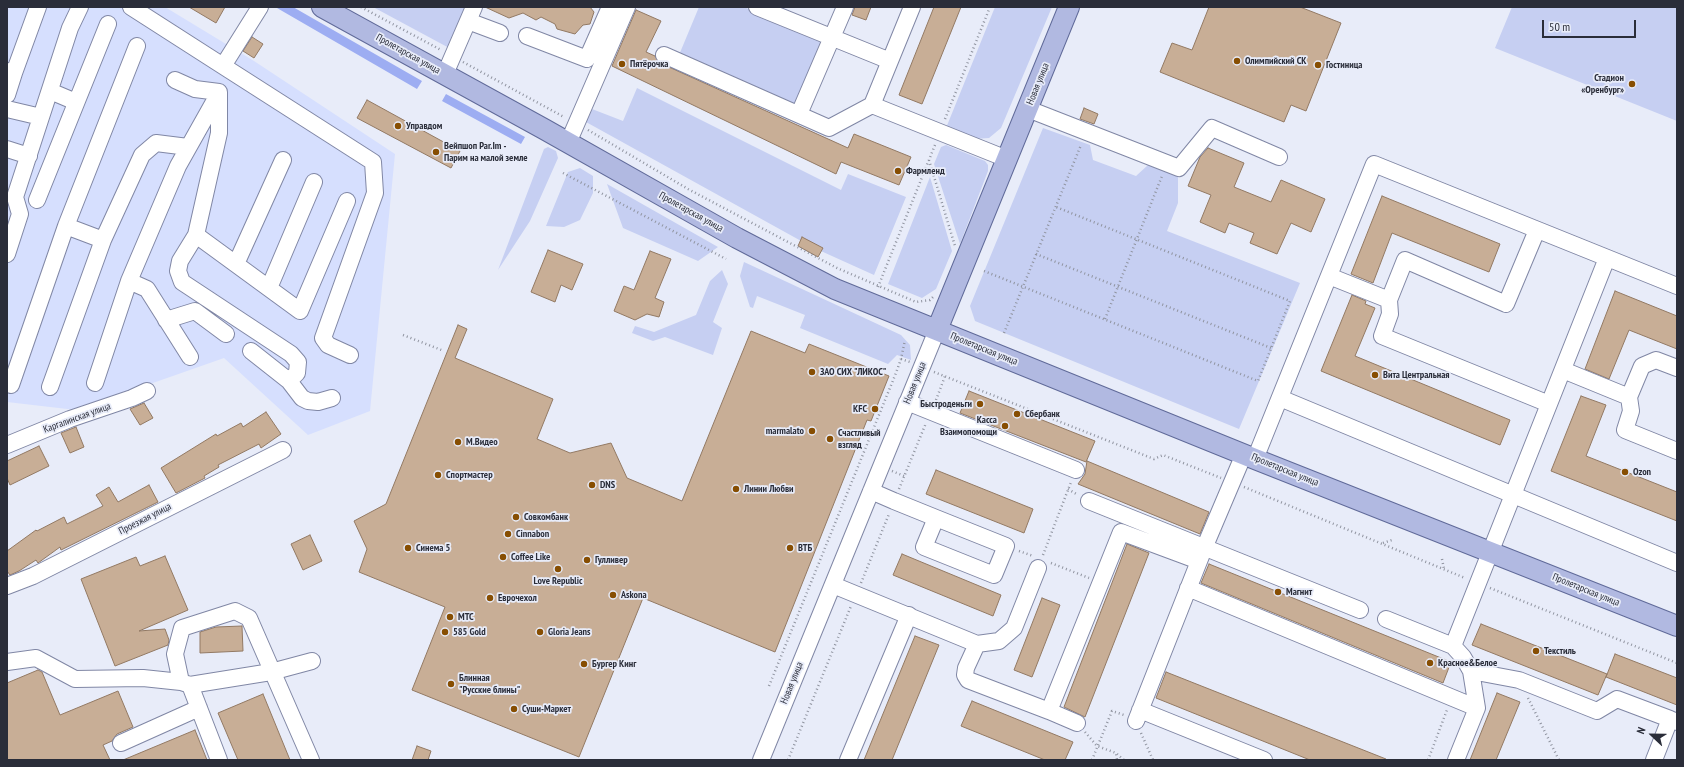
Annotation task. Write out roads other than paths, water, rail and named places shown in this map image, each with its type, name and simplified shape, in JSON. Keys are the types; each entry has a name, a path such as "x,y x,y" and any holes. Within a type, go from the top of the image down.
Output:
{"main road":[{"name":"Пролетарская улица","path":"322,7 449,65 568,143 737,238 835,289 1677,626"},
{"name":"Новая улица","path":"937,330 1069,7"}],"street":[{"path":"7,95 11,72 38,7"},
{"path":"7,213 11,196 29,156 70,28 80,7"},
{"path":"131,7 373,162 375,193 323,338 328,345 350,355"},
{"path":"95,383 129,281 178,166 219,92 226,68 260,7"},
{"path":"527,36 587,59 610,7"},
{"path":"568,143 627,7"},
{"path":"757,7 779,11 832,37 890,61"},
{"path":"799,114 845,7"},
{"path":"664,55 829,128 872,105 912,7"},
{"path":"449,65 471,14 500,33"},
{"path":"37,200 108,24"},
{"path":"11,384 66,226 137,46"},
{"path":"175,80 195,89 219,92"},
{"path":"50,91 76,102"},
{"path":"219,92 219,133 196,234 180,261 178,271 182,282 291,354 298,362 297,373 289,381"},
{"path":"872,105 1007,160"},
{"path":"7,108 41,117"},
{"path":"1028,109 1179,168 1212,128 1279,156"},
{"path":"50,387 103,240 142,155 156,143 188,148"},
{"path":"7,149 29,156"},
{"path":"236,264 282,160"},
{"path":"1264,760 1138,715 1198,561 1232,483 1250,456 1280,398 1374,164 1677,286"},
{"path":"269,288 314,182"},
{"path":"7,254 20,214 11,196"},
{"path":"196,234 300,311 347,201"},
{"path":"66,226 103,240"},
{"path":"1537,230 1506,304 1405,260 1389,300 1390,314 1382,336 1549,404"},
{"path":"1453,646 1607,258"},
{"path":"1329,276 1389,300"},
{"path":"129,281 147,289 190,357"},
{"path":"166,320 195,311 226,334"},
{"name":"Новая улица","path":"761,760 937,330"},
{"path":"250,351 289,381 302,398 308,401 318,402 332,398"},
{"path":"1677,368 1656,360 1642,366 1629,397 1631,411 1625,430 1677,451"},
{"path":"1563,370 1629,397"},
{"name":"Каргалинская улица","path":"7,445 70,419 132,398 147,391"},
{"path":"1280,398 1677,563"},
{"path":"907,402 1076,470"},
{"name":"Проезжая улица","path":"7,586 33,576 283,450"},
{"path":"870,491 1006,546 994,575 924,547 936,518"},
{"path":"1089,501 1205,546 1360,610"},
{"path":"1049,711 1121,532 1198,561"},
{"path":"833,585 977,644 999,641 1014,628 1040,564"},
{"path":"1188,588 1477,708"},
{"path":"219,760 199,708 185,683 175,654 182,628 235,611 249,618 271,672 290,709 311,760"},
{"path":"848,760 909,615"},
{"path":"1386,619 1453,646 1463,657 1471,671 1477,708 1456,760"},
{"path":"977,644 966,668 965,675 968,680 1077,723"},
{"path":"7,662 36,658 75,679 143,678 185,683 271,672 312,661"},
{"path":"1471,671 1519,680 1597,711 1617,699 1674,720 1654,760"},
{"path":"120,742 199,708"}],"place":[{"name":"Олимпийский СК","path":"1237,61"},
{"name":"Пятёрочка","path":"622,64"},
{"name":"Гостиница","path":"1318,65"},
{"name":"Стадион «Оренбург»","path":"1632,84"},
{"name":"Управдом","path":"398,126"},
{"name":"Вейпшоп Par.Im - Парим на малой земле","path":"436,152"},
{"name":"Фармленд","path":"898,171"},
{"name":"ЗАО СИХ \"ЛИКОС\"","path":"812,372"},
{"name":"Вита Центральная","path":"1375,375"},
{"name":"Быстроденьги","path":"980,404"},
{"name":"KFC","path":"875,409"},
{"name":"Сбербанк","path":"1017,414"},
{"name":"Касса Взаимопомощи","path":"1005,426"},
{"name":"marmalato","path":"812,431"},
{"name":"Счастливый взгляд","path":"830,439"},
{"name":"М.Видео","path":"458,442"},
{"name":"Ozon","path":"1625,472"},
{"name":"Спортмастер","path":"438,475"},
{"name":"DNS","path":"592,485"},
{"name":"Линии Любви","path":"736,489"},
{"name":"Совкомбанк","path":"516,517"},
{"name":"Cinnabon","path":"508,534"},
{"name":"Синема 5","path":"408,548"},
{"name":"ВТБ","path":"790,548"},
{"name":"Coffee Like","path":"503,557"},
{"name":"Гулливер","path":"587,560"},
{"name":"Love Republic","path":"558,569"},
{"name":"Магнит","path":"1278,592"},
{"name":"Askona","path":"613,595"},
{"name":"Еврочехол","path":"490,598"},
{"name":"МТС","path":"450,617"},
{"name":"585 Gold","path":"445,632"},
{"name":"Gloria Jeans","path":"540,632"},
{"name":"Текстиль","path":"1536,651"},
{"name":"Красное&Белое","path":"1430,663"},
{"name":"Бургер Кинг","path":"584,664"},
{"name":"Блинная \"Русские блины\"","path":"451,684"},
{"name":"Суши-Маркет","path":"514,709"}]}
